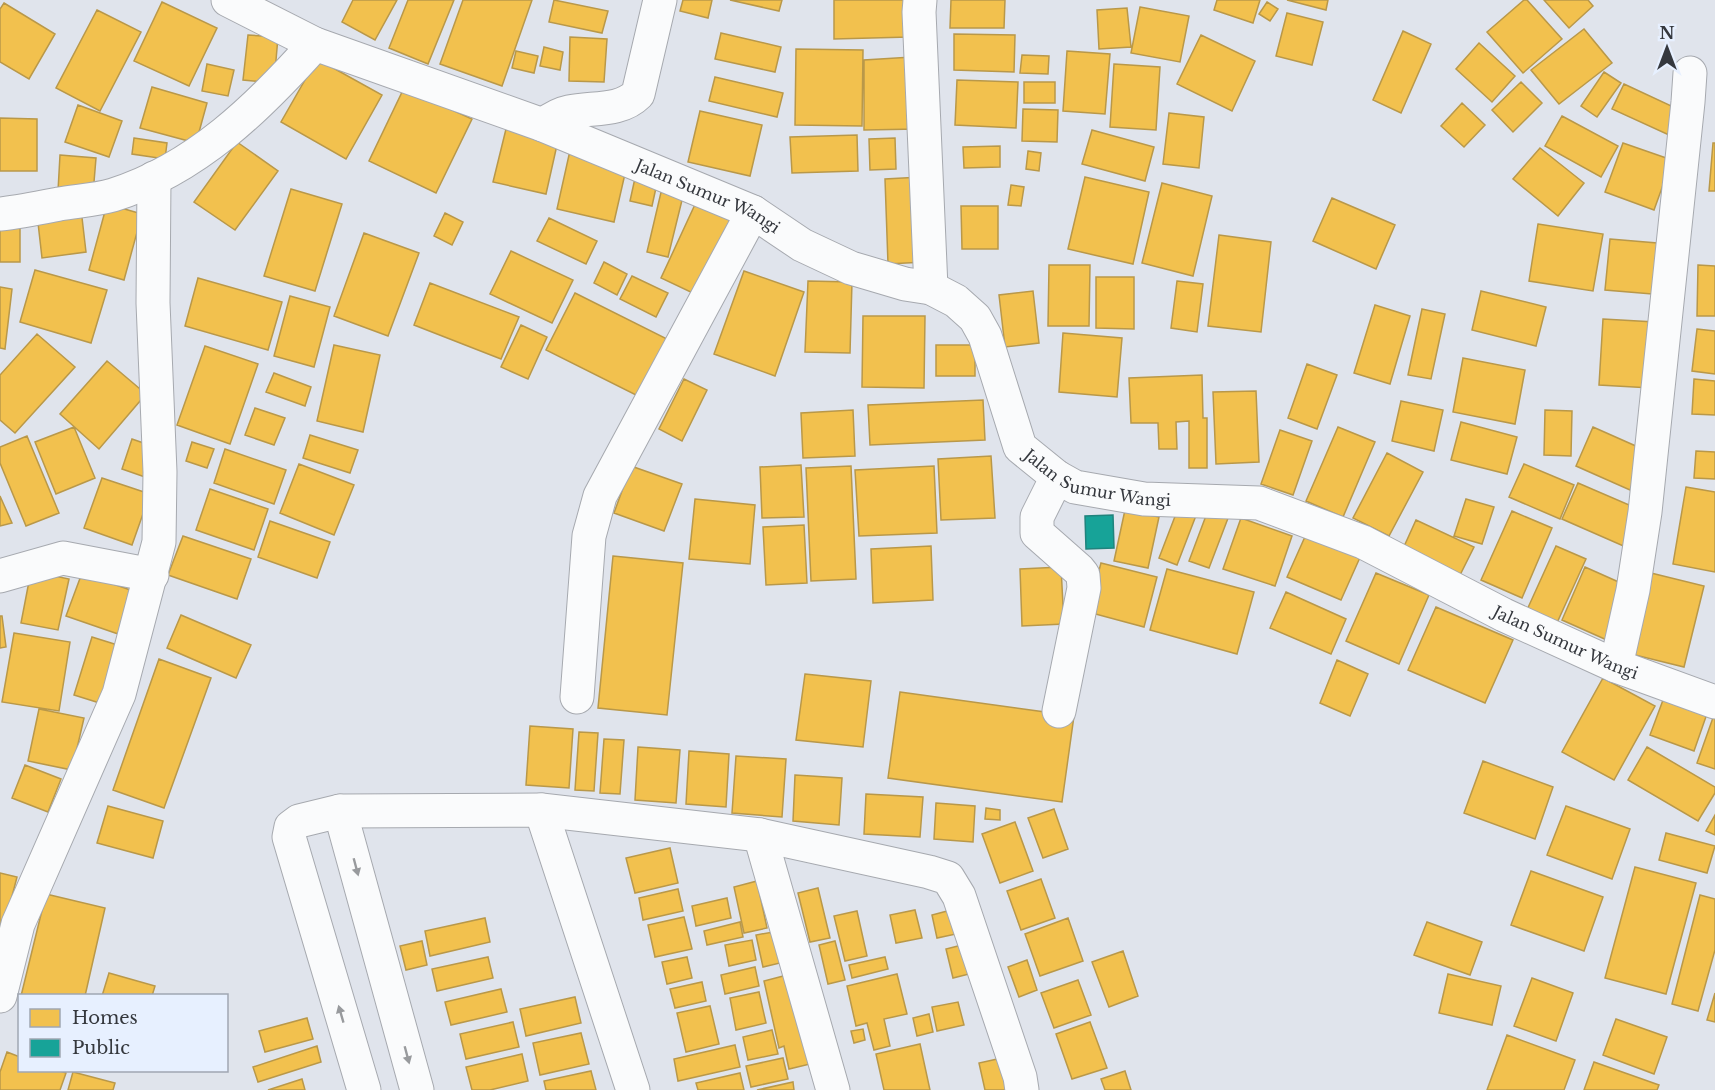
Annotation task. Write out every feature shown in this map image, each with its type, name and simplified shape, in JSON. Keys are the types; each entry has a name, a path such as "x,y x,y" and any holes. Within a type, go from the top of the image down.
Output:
{"street":[{"name":"Jalan Sumur Wangi","path":"228,0 315,44 543,124 753,212 802,245 851,268 905,284 931,288 956,301 975,318 985,336 1020,447 1057,477 1075,488 1144,499 1259,503 1363,542 1503,615 1616,666 1715,702"},
{"path":"543,124 568,112 618,106 630,102 638,94 660,0"},
{"path":"920,0 931,288"},
{"path":"0,214 112,195 154,178 206,149 278,86 315,44"},
{"path":"1616,666 1633,590 1646,512 1698,94"},
{"path":"0,996 18,924 118,694 152,575 159,542 160,472 153,303 154,178"},
{"path":"577,697 589,536 600,496 753,212"},
{"path":"1057,477 1037,517 1037,533 1079,570 1084,580 1059,711"},
{"path":"0,576 63,558 152,575"},
{"path":"541,810 633,1090"},
{"path":"364,1090 289,837 291,827 299,821 340,811 541,810 760,835 948,878 959,896 1023,1090"},
{"path":"340,811 417,1090"},
{"path":"760,835 833,1090"}],"building: Homes":[{"path":"353,0 397,0 375,40 342,22"},
{"path":"408,0 454,0 428,64 389,48"},
{"path":"463,0 532,0 502,86 440,64"},
{"path":"554,0 608,11 602,33 549,22"},
{"path":"683,0 712,0 708,18 680,11"},
{"path":"730,0 782,0 779,11"},
{"path":"834,0 917,0 909,37 834,39"},
{"path":"951,0 1005,0 1004,28 950,28"},
{"path":"1217,0 1260,0 1253,23 1214,10"},
{"path":"1287,0 1328,0 1326,10"},
{"path":"1524,0 1527,0 1562,39 1523,73 1487,32"},
{"path":"1544,0 1588,0 1593,6 1569,28"},
{"path":"162,2 217,28 189,86 134,61"},
{"path":"1267,2 1278,9 1270,21 1259,14"},
{"path":"4,3 55,34 29,79 0,62 0,9"},
{"path":"1140,7 1189,16 1180,62 1131,53"},
{"path":"1127,8 1131,47 1099,49 1097,10"},
{"path":"97,10 141,32 100,111 56,88"},
{"path":"1287,13 1323,22 1312,65 1276,56"},
{"path":"1584,29 1612,63 1559,104 1531,70"},
{"path":"1403,31 1431,44 1401,113 1373,100"},
{"path":"721,33 781,47 775,72 715,59"},
{"path":"954,34 1015,35 1014,72 954,70"},
{"path":"248,35 278,37 274,83 243,80"},
{"path":"1201,35 1255,61 1232,111 1177,84"},
{"path":"570,37 607,39 604,82 569,81"},
{"path":"1479,43 1515,76 1492,102 1456,69"},
{"path":"544,47 563,52 560,70 540,66"},
{"path":"796,49 863,50 862,126 795,125"},
{"path":"516,51 538,56 534,73 512,68"},
{"path":"1067,51 1110,54 1105,114 1063,111"},
{"path":"1022,55 1049,56 1048,74 1020,73"},
{"path":"912,57 917,129 864,130 864,60"},
{"path":"317,59 382,95 346,159 281,122"},
{"path":"207,64 234,70 228,96 202,91"},
{"path":"1114,64 1160,67 1156,130 1110,127"},
{"path":"1604,72 1621,83 1597,117 1581,106"},
{"path":"715,77 783,93 777,117 709,101"},
{"path":"957,80 1018,82 1016,128 955,125"},
{"path":"1024,82 1055,82 1055,103 1024,103"},
{"path":"1521,82 1542,103 1513,132 1492,110"},
{"path":"1624,84 1680,110 1669,135 1612,109"},
{"path":"152,87 207,103 196,143 140,128"},
{"path":"404,88 472,119 436,193 369,161"},
{"path":"1462,103 1485,125 1464,147 1441,126"},
{"path":"78,105 122,121 109,157 65,142"},
{"path":"1023,109 1058,110 1057,142 1022,141"},
{"path":"700,111 762,125 750,176 688,162"},
{"path":"1169,113 1204,117 1199,168 1163,164"},
{"path":"1562,116 1618,146 1601,177 1545,146"},
{"path":"0,118 37,119 37,171 0,171"},
{"path":"507,125 559,136 546,194 493,182"},
{"path":"1092,130 1154,147 1145,181 1082,164"},
{"path":"857,135 858,171 792,173 790,137"},
{"path":"134,138 167,143 165,159 132,154"},
{"path":"895,138 896,169 870,170 869,139"},
{"path":"237,142 278,171 235,230 194,202"},
{"path":"1623,143 1672,160 1654,210 1605,192"},
{"path":"1713,143 1715,143 1715,191 1709,191"},
{"path":"571,146 627,165 614,222 557,209"},
{"path":"1000,146 1000,167 964,168 963,147"},
{"path":"1540,148 1584,183 1558,216 1513,179"},
{"path":"1028,151 1041,153 1039,171 1026,169"},
{"path":"60,155 96,158 93,194 58,191"},
{"path":"637,169 659,174 652,206 630,201"},
{"path":"921,177 924,262 888,264 885,179"},
{"path":"1085,177 1149,192 1133,264 1068,249"},
{"path":"1162,183 1212,196 1193,276 1142,263"},
{"path":"1011,185 1024,187 1021,206 1008,205"},
{"path":"662,188 684,192 668,257 647,252"},
{"path":"291,189 342,204 315,291 264,276"},
{"path":"698,198 734,215 697,295 661,278"},
{"path":"1332,198 1395,225 1376,269 1313,241"},
{"path":"107,204 142,214 124,280 89,270"},
{"path":"961,206 998,206 998,249 962,249"},
{"path":"81,209 86,252 42,258 37,214"},
{"path":"445,213 463,222 452,245 434,236"},
{"path":"0,216 20,216 20,262 0,262"},
{"path":"549,218 597,241 586,264 537,241"},
{"path":"1538,224 1603,234 1593,291 1529,281"},
{"path":"364,233 419,253 388,336 334,316"},
{"path":"1219,235 1271,242 1261,332 1208,326"},
{"path":"1610,239 1669,244 1664,295 1605,290"},
{"path":"511,251 573,280 552,323 490,294"},
{"path":"604,262 627,274 617,295 594,283"},
{"path":"1049,265 1090,265 1089,326 1048,326"},
{"path":"1698,265 1715,266 1715,316 1697,316"},
{"path":"35,270 107,290 91,343 20,322"},
{"path":"744,271 804,292 775,376 714,354"},
{"path":"632,276 668,293 656,317 620,299"},
{"path":"1096,277 1134,277 1134,329 1096,328"},
{"path":"198,278 282,302 268,350 185,326"},
{"path":"808,281 852,282 850,353 805,352"},
{"path":"1177,281 1203,284 1197,332 1171,328"},
{"path":"430,283 519,317 501,359 414,325"},
{"path":"0,287 12,289 5,349 0,348"},
{"path":"1033,291 1039,343 1005,347 999,295"},
{"path":"1481,291 1546,307 1536,346 1472,330"},
{"path":"575,293 671,341 642,398 546,350"},
{"path":"290,296 330,307 314,367 274,356"},
{"path":"1375,305 1410,316 1390,384 1354,373"},
{"path":"1422,309 1445,314 1431,379 1408,375"},
{"path":"863,316 925,316 924,388 862,387"},
{"path":"1603,319 1655,322 1651,388 1599,385"},
{"path":"521,325 547,337 528,379 501,367"},
{"path":"1697,329 1715,331 1715,374 1692,371"},
{"path":"1063,333 1122,338 1117,397 1059,392"},
{"path":"37,334 75,367 15,433 0,420 0,375"},
{"path":"334,345 380,355 363,432 317,421"},
{"path":"936,345 975,345 975,376 936,376"},
{"path":"205,346 258,364 230,444 177,425"},
{"path":"1463,358 1525,370 1515,424 1453,412"},
{"path":"107,361 146,394 99,449 60,414"},
{"path":"1307,364 1337,375 1317,429 1288,418"},
{"path":"274,373 311,387 305,406 266,392"},
{"path":"1202,375 1203,418 1207,418 1207,468 1189,468 1189,421 1176,422 1177,449 1159,449 1158,423 1131,423 1129,378"},
{"path":"684,379 707,390 682,441 659,429"},
{"path":"1694,379 1715,381 1715,415 1692,414"},
{"path":"1256,391 1259,462 1216,464 1213,392"},
{"path":"983,400 985,440 870,445 868,405"},
{"path":"1401,401 1443,410 1434,451 1392,441"},
{"path":"255,408 285,418 274,445 245,435"},
{"path":"853,410 855,456 803,458 801,413"},
{"path":"1545,410 1572,411 1571,456 1544,455"},
{"path":"1461,422 1517,437 1507,474 1451,460"},
{"path":"74,427 95,478 56,494 35,442"},
{"path":"1338,427 1375,442 1343,517 1306,501"},
{"path":"1593,427 1647,451 1630,490 1576,466"},
{"path":"1280,430 1312,441 1293,495 1261,484"},
{"path":"310,435 358,450 350,473 303,458"},
{"path":"27,436 59,513 26,526 0,463 0,447"},
{"path":"132,439 155,447 145,477 122,469"},
{"path":"192,442 214,449 207,468 186,461"},
{"path":"225,449 286,470 274,504 214,483"},
{"path":"1696,451 1715,452 1715,479 1694,478"},
{"path":"1387,453 1423,472 1389,536 1353,518"},
{"path":"991,456 995,518 941,520 938,459"},
{"path":"299,464 354,485 334,535 280,513"},
{"path":"1524,464 1574,485 1560,519 1509,497"},
{"path":"801,465 804,517 762,518 760,467"},
{"path":"631,466 682,484 664,531 614,513"},
{"path":"851,466 856,579 811,581 806,468"},
{"path":"934,466 937,533 859,536 855,470"},
{"path":"102,478 150,494 132,545 84,528"},
{"path":"1578,483 1643,511 1628,548 1562,519"},
{"path":"1686,487 1715,492 1715,572 1673,564"},
{"path":"210,489 268,509 254,550 196,530"},
{"path":"0,496 12,523 0,526"},
{"path":"695,499 755,505 750,564 689,559"},
{"path":"1466,499 1494,507 1482,544 1454,536"},
{"path":"1210,505 1230,513 1209,568 1189,561"},
{"path":"1179,506 1197,513 1177,565 1159,558"},
{"path":"1125,510 1159,517 1148,568 1114,561"},
{"path":"1512,511 1552,528 1522,598 1481,580"},
{"path":"1241,518 1292,536 1275,586 1223,569"},
{"path":"1416,520 1474,547 1459,577 1402,551"},
{"path":"270,521 330,542 317,578 258,557"},
{"path":"804,525 807,583 766,585 763,527"},
{"path":"1308,530 1362,553 1341,600 1287,577"},
{"path":"183,536 251,559 237,599 168,575"},
{"path":"931,546 933,600 873,603 871,549"},
{"path":"1556,546 1586,559 1556,625 1526,612"},
{"path":"613,556 683,563 667,715 598,708"},
{"path":"1101,563 1157,577 1144,627 1088,612"},
{"path":"1061,567 1064,624 1022,626 1020,569"},
{"path":"1585,567 1632,588 1609,641 1562,620"},
{"path":"1167,569 1254,592 1237,654 1150,630"},
{"path":"31,571 69,579 58,630 21,623"},
{"path":"82,573 136,592 121,635 66,616"},
{"path":"1376,573 1429,595 1399,664 1346,641"},
{"path":"1651,573 1704,586 1684,667 1631,654"},
{"path":"1286,592 1346,619 1331,654 1270,628"},
{"path":"1436,607 1513,640 1485,703 1408,670"},
{"path":"181,615 251,645 236,678 167,648"},
{"path":"0,616 2,616 6,647 0,648"},
{"path":"14,633 70,642 59,711 2,702"},
{"path":"92,637 124,647 106,705 74,695"},
{"path":"159,659 211,678 164,808 113,790"},
{"path":"1337,660 1368,674 1350,716 1320,703"},
{"path":"805,674 871,681 863,747 796,740"},
{"path":"1603,678 1655,706 1614,780 1562,752"},
{"path":"900,692 1074,716 1062,802 888,778"},
{"path":"1666,692 1709,708 1694,751 1650,735"},
{"path":"39,709 84,718 72,770 28,761"},
{"path":"1715,712 1715,769 1697,763"},
{"path":"530,726 573,729 569,788 526,785"},
{"path":"579,732 598,733 594,791 575,790"},
{"path":"604,739 624,740 620,794 600,793"},
{"path":"638,747 680,750 676,803 635,800"},
{"path":"1647,747 1715,787 1715,793 1698,821 1628,780"},
{"path":"689,751 729,754 726,807 686,804"},
{"path":"736,756 786,759 782,817 732,813"},
{"path":"1483,761 1553,787 1535,839 1464,813"},
{"path":"25,765 61,779 48,812 12,798"},
{"path":"795,775 842,778 839,825 793,821"},
{"path":"866,794 923,797 920,837 864,834"},
{"path":"936,803 975,806 973,842 934,839"},
{"path":"108,806 163,821 153,858 97,843"},
{"path":"1566,806 1630,829 1612,879 1547,855"},
{"path":"986,808 1000,810 1000,820 985,819"},
{"path":"1054,809 1068,849 1043,858 1028,818"},
{"path":"1715,815 1715,835 1706,831"},
{"path":"1015,822 1033,871 1000,883 982,834"},
{"path":"1666,833 1715,846 1707,873 1659,860"},
{"path":"670,848 678,883 635,893 626,858"},
{"path":"1635,867 1696,883 1666,994 1605,978"},
{"path":"1531,871 1603,897 1584,951 1511,925"},
{"path":"0,873 17,877 2,935 0,934"},
{"path":"1041,879 1055,918 1021,930 1007,891"},
{"path":"757,881 767,928 744,933 734,887"},
{"path":"818,888 830,938 810,942 798,893"},
{"path":"678,889 683,911 643,920 639,898"},
{"path":"46,894 105,908 85,994 21,994"},
{"path":"1700,895 1715,899 1715,950 1698,1011 1672,1004"},
{"path":"727,898 731,918 696,926 692,906"},
{"path":"915,910 922,938 896,943 890,915"},
{"path":"951,910 956,934 937,938 932,915"},
{"path":"857,911 867,956 845,961 834,916"},
{"path":"684,917 692,949 655,957 648,925"},
{"path":"485,918 490,942 430,956 425,931"},
{"path":"1068,918 1083,961 1040,976 1025,934"},
{"path":"740,922 743,937 707,945 704,931"},
{"path":"1427,922 1482,942 1470,975 1414,955"},
{"path":"773,932 780,963 763,967 756,935"},
{"path":"752,940 756,960 729,966 725,945"},
{"path":"422,941 427,965 406,970 400,946"},
{"path":"835,941 845,980 828,984 819,945"},
{"path":"962,945 969,974 953,978 946,949"},
{"path":"1123,951 1138,996 1109,1007 1092,962"},
{"path":"488,957 493,978 437,991 432,969"},
{"path":"687,957 692,978 667,984 662,962"},
{"path":"885,957 888,969 852,978 849,965"},
{"path":"1027,960 1037,990 1019,997 1008,967"},
{"path":"755,967 759,986 725,994 721,975"},
{"path":"109,973 155,986 153,994 103,994"},
{"path":"791,974 810,1064 789,1069 784,1046 779,1048 764,981"},
{"path":"897,974 907,1014 884,1019 890,1046 874,1050 867,1023 856,1026 847,986"},
{"path":"1448,974 1501,986 1492,1025 1439,1013"},
{"path":"1532,978 1573,993 1556,1041 1514,1026"},
{"path":"1078,980 1091,1015 1054,1028 1041,993"},
{"path":"702,982 706,1001 675,1008 670,989"},
{"path":"501,989 507,1012 451,1025 445,1002"},
{"path":"759,992 766,1023 736,1030 730,998"},
{"path":"1715,993 1715,1022 1707,1020"},
{"path":"575,997 581,1023 526,1036 520,1009"},
{"path":"958,1002 964,1025 937,1031 932,1007"},
{"path":"710,1006 719,1044 686,1052 677,1013"},
{"path":"929,1014 933,1032 917,1036 913,1018"},
{"path":"307,1018 313,1039 265,1052 259,1031"},
{"path":"1616,1019 1667,1037 1654,1074 1603,1055"},
{"path":"513,1022 519,1047 466,1059 460,1034"},
{"path":"1090,1022 1107,1068 1072,1079 1056,1034"},
{"path":"863,1029 865,1040 854,1043 851,1031"},
{"path":"772,1030 778,1054 748,1060 743,1037"},
{"path":"581,1033 589,1064 540,1075 533,1043"},
{"path":"1507,1035 1575,1060 1564,1090 1487,1090"},
{"path":"920,1044 930,1090 884,1090 876,1054"},
{"path":"735,1045 740,1067 678,1081 674,1059"},
{"path":"317,1046 321,1062 258,1082 253,1067"},
{"path":"7,1052 18,1056 18,1072 66,1073 60,1090 0,1090 0,1072"},
{"path":"522,1054 528,1081 490,1090 472,1090 466,1067"},
{"path":"783,1058 788,1079 751,1087 746,1066"},
{"path":"1002,1058 1010,1090 985,1090 979,1063"},
{"path":"1594,1062 1659,1085 1657,1090 1584,1090"},
{"path":"591,1071 596,1090 546,1090 544,1081"},
{"path":"1125,1071 1131,1090 1105,1090 1101,1079"},
{"path":"73,1072 115,1083 113,1090 68,1090"},
{"path":"740,1073 744,1090 698,1090 696,1083"},
{"path":"302,1079 305,1090 268,1090"},
{"path":"793,1082 794,1090 757,1090"}],"building: Public":[{"path":"1113,515 1114,548 1086,549 1085,516"}]}
